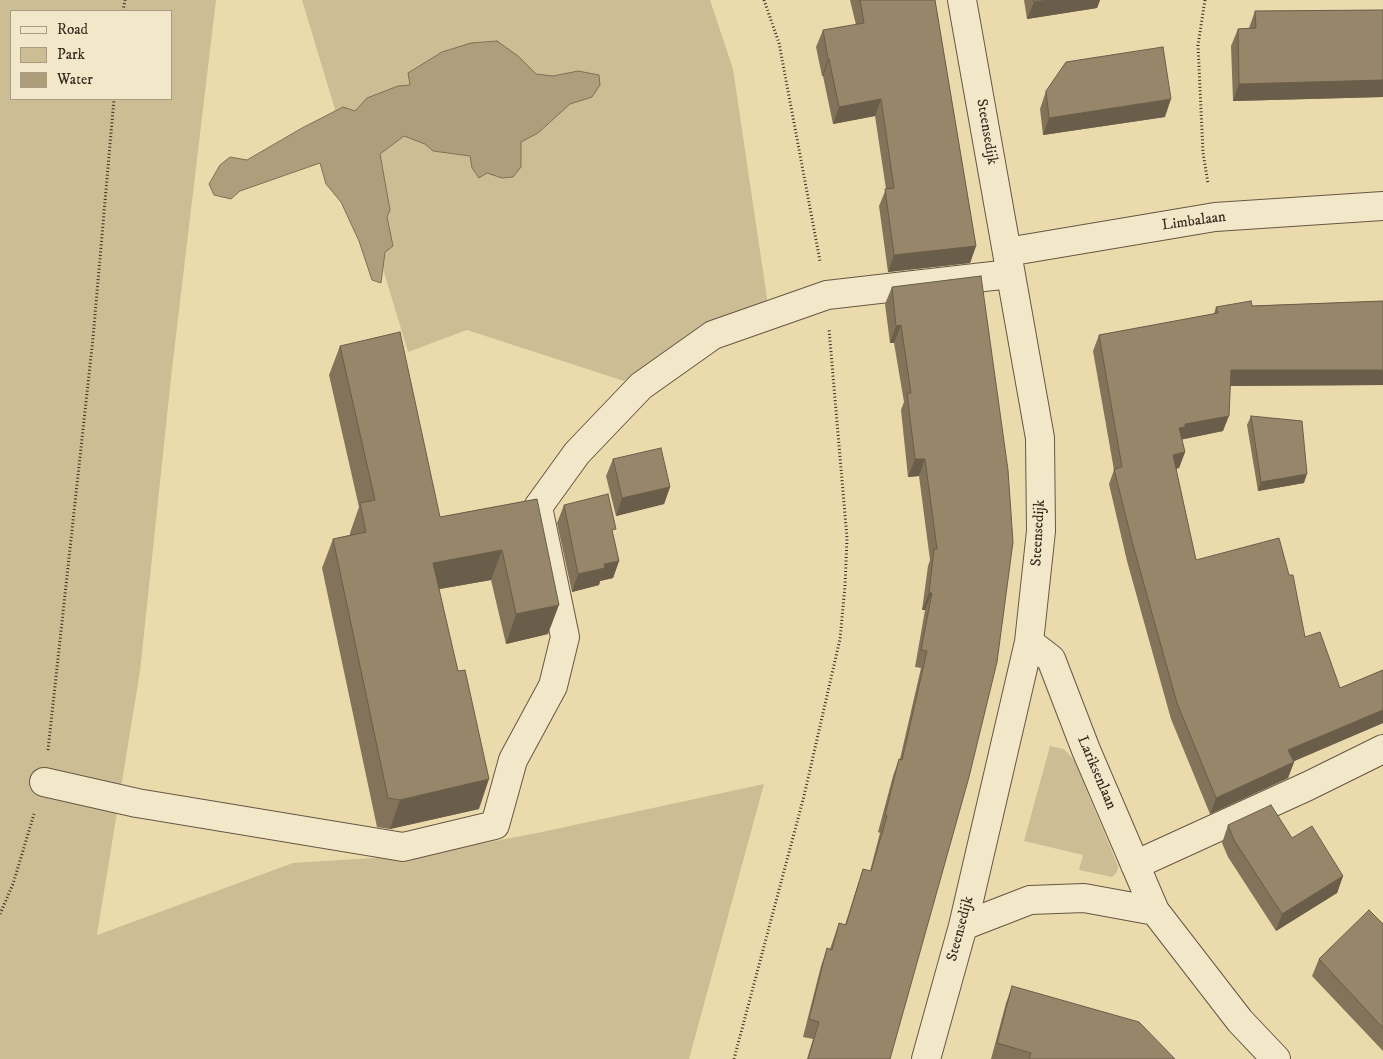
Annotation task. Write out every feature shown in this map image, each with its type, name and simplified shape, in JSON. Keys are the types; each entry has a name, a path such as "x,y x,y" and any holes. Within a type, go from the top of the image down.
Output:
{"street":[{"name":"Steensedijk","path":"926,1059 963,926 1029,642 1041,531 1040,438 962,0"},
{"name":"Limbalaan","path":"44,782 137,803 404,847 495,824 513,760 553,686 565,637 538,507 577,453 641,386 713,335 827,295 1008,263 1215,217 1383,206"},
{"name":"Lariksenlaan","path":"1029,642 1051,660 1086,750 1155,911 1240,1021 1276,1059"},
{"path":"1135,865 1308,786 1383,749"},
{"path":"963,926 1030,900 1084,898 1155,911"}],"path":[{"path":"734,1059 804,796 840,639 847,538 827,295 779,43 764,0"},
{"path":"1205,0 1198,45 1202,153 1215,217"},
{"path":"0,914 13,884 44,782 92,348 114,100"}],"green space":[{"path":"0,0 216,0 172,369 140,671 97,935 293,863 421,855 542,832 764,784 689,1059 0,1059"},
{"path":"302,0 710,0 733,69 768,305 702,325 624,381 467,330 408,352"},
{"path":"1050,746 1064,749 1074,760 1118,866 1117,872 1112,877 1079,870 1083,855 1024,841"}],"water":[{"path":"497,41 518,56 536,74 553,76 578,71 599,75 600,85 592,97 570,104 538,133 521,142 521,167 513,177 502,178 487,173 479,178 472,168 470,156 433,151 425,144 404,136 380,154 390,210 387,217 393,246 385,252 381,283 372,280 359,241 341,202 326,184 320,163 240,191 231,199 214,195 209,184 220,165 230,157 247,160 343,107 355,111 367,98 398,86 410,85 408,73 442,52 471,43"}],"building":[{"path":"860,0 935,0 976,246 894,255 885,189 894,188 881,99 839,107 823,30 864,23"},
{"path":"1033,0 1049,0 1034,2"},
{"path":"1383,10 1383,80 1239,84 1238,29 1256,28 1255,11"},
{"path":"1163,47 1171,99 1049,118 1046,91 1066,62"},
{"path":"981,276 1008,470 1013,542 997,662 969,777 890,1059 808,1059 819,1022 809,1019 827,948 832,950 839,923 846,925 863,869 871,871 887,816 885,815 899,759 902,760 927,651 921,650 932,593 929,593 934,549 937,549 925,459 915,459 907,393 911,393 901,325 896,326 892,287"},
{"path":"1251,301 1252,306 1383,301 1383,370 1231,370 1229,416 1185,424 1185,427 1179,428 1185,452 1173,455 1196,560 1279,538 1289,575 1293,575 1305,637 1320,632 1340,688 1383,670 1383,710 1288,750 1294,762 1216,798 1177,703 1133,545 1114,469 1122,467 1099,335 1218,313 1216,307"},
{"path":"400,332 440,517 537,499 559,605 516,614 502,550 433,563 458,671 465,670 489,779 400,800 388,798 333,539 366,532 360,503 375,500 340,346"},
{"path":"1251,416 1302,421 1307,474 1261,482"},
{"path":"661,448 670,487 622,498 613,459"},
{"path":"608,494 616,529 612,530 619,561 604,564 605,568 578,574 564,505"},
{"path":"1271,805 1292,838 1312,826 1343,876 1282,914 1234,840 1228,825"},
{"path":"1369,910 1383,924 1383,1028 1319,959"},
{"path":"1012,986 1139,1022 1175,1059 1031,1059 1029,1058 1031,1053 997,1043"}]}
